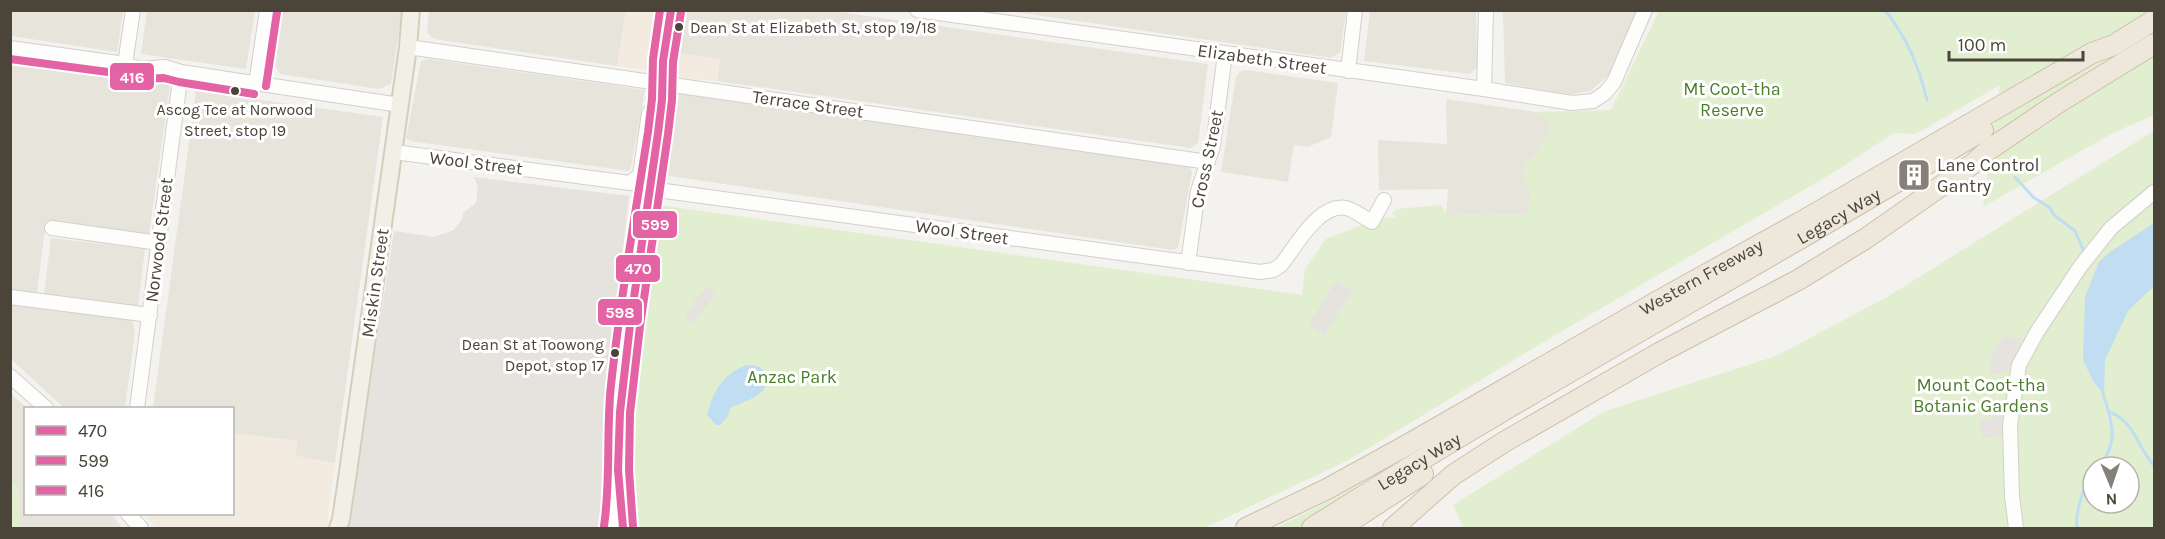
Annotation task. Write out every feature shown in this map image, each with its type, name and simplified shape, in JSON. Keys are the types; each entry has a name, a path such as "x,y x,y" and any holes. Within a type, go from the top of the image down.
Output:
{"highway":[{"name":"Western Freeway","path":"1246,528 1376,462 1804,220 2092,53 2114,45 2154,20"},
{"path":"1393,528 1453,475 1486,453 1659,353 1808,274 1865,239 2058,103 2154,44"},
{"name":"Legacy Way","path":"1312,528 1427,457 1911,174 2103,57 2114,45"},
{"name":"Legacy Way","path":"1340,528 1429,471 1970,153 1987,151"}],"main road":[{"name":"Miskin Street","path":"340,525 394,152 411,10"},
{"name":"Miskin Street","path":"408,47 417,10"}],"street":[{"path":"125,64 133,10"},
{"path":"256,84 267,10"},
{"path":"614,528 618,502 618,430 621,386 662,100 663,61 671,10"},
{"name":"Elizabeth Street","path":"917,10 1484,88 1572,103 1593,101 1605,93 1614,82 1645,10"},
{"path":"1348,71 1355,10"},
{"path":"1484,88 1485,10"},
{"name":"Terrace Street","path":"408,47 1208,162"},
{"path":"10,48 125,64 140,69 165,67 181,72 400,105"},
{"name":"Cross Street","path":"1188,263 1198,191 1213,146 1225,54"},
{"name":"Norwood Street","path":"137,407 181,72"},
{"name":"Wool Street","path":"394,152 630,183 640,175 650,113 662,100"},
{"name":"Wool Street","path":"650,189 1260,272 1273,270 1281,265 1320,216 1339,208 1346,208 1372,222 1384,200"},
{"path":"2016,528 2010,425 2019,365 2037,332 2080,267 2112,228 2154,192"},
{"path":"52,228 159,243"},
{"path":"10,297 150,315"},
{"path":"10,376 45,407"},
{"path":"618,502 623,528"},
{"path":"129,515 141,528"}],"shaded area":[{"path":"825,10 1208,64 1198,143 1191,148 717,81 720,59 678,53 684,11"},
{"path":"10,11 123,11 117,52 11,36"},
{"path":"147,11 255,11 246,69 141,54"},
{"path":"283,11 402,11 391,84 379,89 280,74 275,66"},
{"path":"429,11 626,11 617,66 434,39 427,32"},
{"path":"626,11 661,11 653,71 617,66"},
{"path":"1010,11 1346,11 1340,52 1331,58"},
{"path":"1370,11 1476,11 1477,67 1470,74 1364,61"},
{"path":"1503,11 1637,11 1608,76 1590,91 1567,95 1505,83"},
{"path":"673,53 720,59 717,81 673,77 669,74"},
{"path":"429,59 645,90 629,171 410,141 406,138 421,61"},
{"path":"11,64 170,85 149,234 46,221 37,293 11,290"},
{"path":"1245,70 1338,83 1331,137 1308,147 1294,145 1288,182 1221,172 1236,77"},
{"path":"196,91 383,117 335,463 295,456 297,441 234,433 234,407 153,407"},
{"path":"674,91 1189,166 1192,172 1178,248 1173,250 663,175 660,173 668,96"},
{"path":"1446,99 1536,112 1545,116 1550,126 1529,214 1446,216 1448,189 1379,190 1378,140 1447,144"},
{"path":"474,177 629,196 608,378 601,528 348,528 394,231 434,237 454,230 462,219 463,213 476,203 478,187"},
{"path":"666,206 636,385 630,384 656,207"},
{"path":"51,238 145,249 138,306 44,295"},
{"path":"1336,281 1353,290 1324,336 1308,325"},
{"path":"709,286 717,293 692,324 684,319 697,297"},
{"path":"10,304 131,318 135,332 125,407 63,407 11,359"},
{"path":"2004,336 2023,339 2008,372 1991,374 1990,362 1995,347"},
{"path":"10,393 26,407 24,407 24,515 113,515 122,528 20,528 18,485 11,486"},
{"path":"2004,413 2010,425 2010,435 1983,438 1978,422"},
{"path":"234,433 297,441 295,456 335,463 327,528 156,528 145,515 234,515"}],"green space":[{"name":"Anzac Park","path":"1659,11 2154,11 2154,115 2113,133 1983,207 2000,85 1916,134 1894,133 1836,171 1540,344 1349,460 1204,528 631,528 630,384 636,384 666,206 1302,295 1305,269 1326,239 1380,218 1396,217 1392,213 1396,209 1441,205 1447,216 1528,214 1530,192 1522,177 1525,164 1535,155 1547,136 1550,126 1545,116 1536,112 1611,110"},
{"name":"Mount Coot-tha Botanic Gardens","path":"2154,131 2154,528 1463,528 1453,505 1605,411 1776,356 1887,297"},
{"path":"1367,481 1369,484 1299,528 1276,528"},
{"path":"18,485 20,528 11,528 11,486"}],"water":[{"path":"2154,223 2154,286 2128,311 2105,360 2104,395 2093,381 2083,360 2085,297 2099,262"},
{"path":"746,365 762,369 766,382 764,388 755,397 730,408 728,416 720,425 716,425 707,415 716,391 724,379"}],"waterway":[{"path":"1885,10 1911,53 1927,100"},
{"path":"2015,177 2033,197 2050,208 2054,215 2075,231 2085,254"},
{"path":"2102,390 2112,430 2112,439 2107,455"},
{"path":"2109,412 2124,421 2130,428 2154,466"},
{"path":"2077,528 2077,515 2081,500"}],"transit line":[{"name":"598","path":"604,526 611,385 623,290 648,132 653,59 660,10"},
{"name":"470","path":"623,528 618,470 620,412 630,325 658,133 663,61 671,10"},
{"name":"416","path":"266,86 277,12"},
{"name":"599","path":"633,527 629,470 630,413 640,326 668,134 673,62 681,12"},
{"name":"416","path":"10,59 123,74 139,79 164,78 254,94"}],"place":[{"name":"Dean St at Elizabeth St, stop 19/18","path":"679,27"},
{"name":"Ascog Tce at Norwood Street, stop 19","path":"235,91"},
{"name":"Lane Control Gantry","path":"1914,175"},
{"name":"Dean St at Toowong Depot, stop 17","path":"615,353"}],"park label":[{"name":"Mt Coot-tha Reserve","path":"1732,100"}]}
